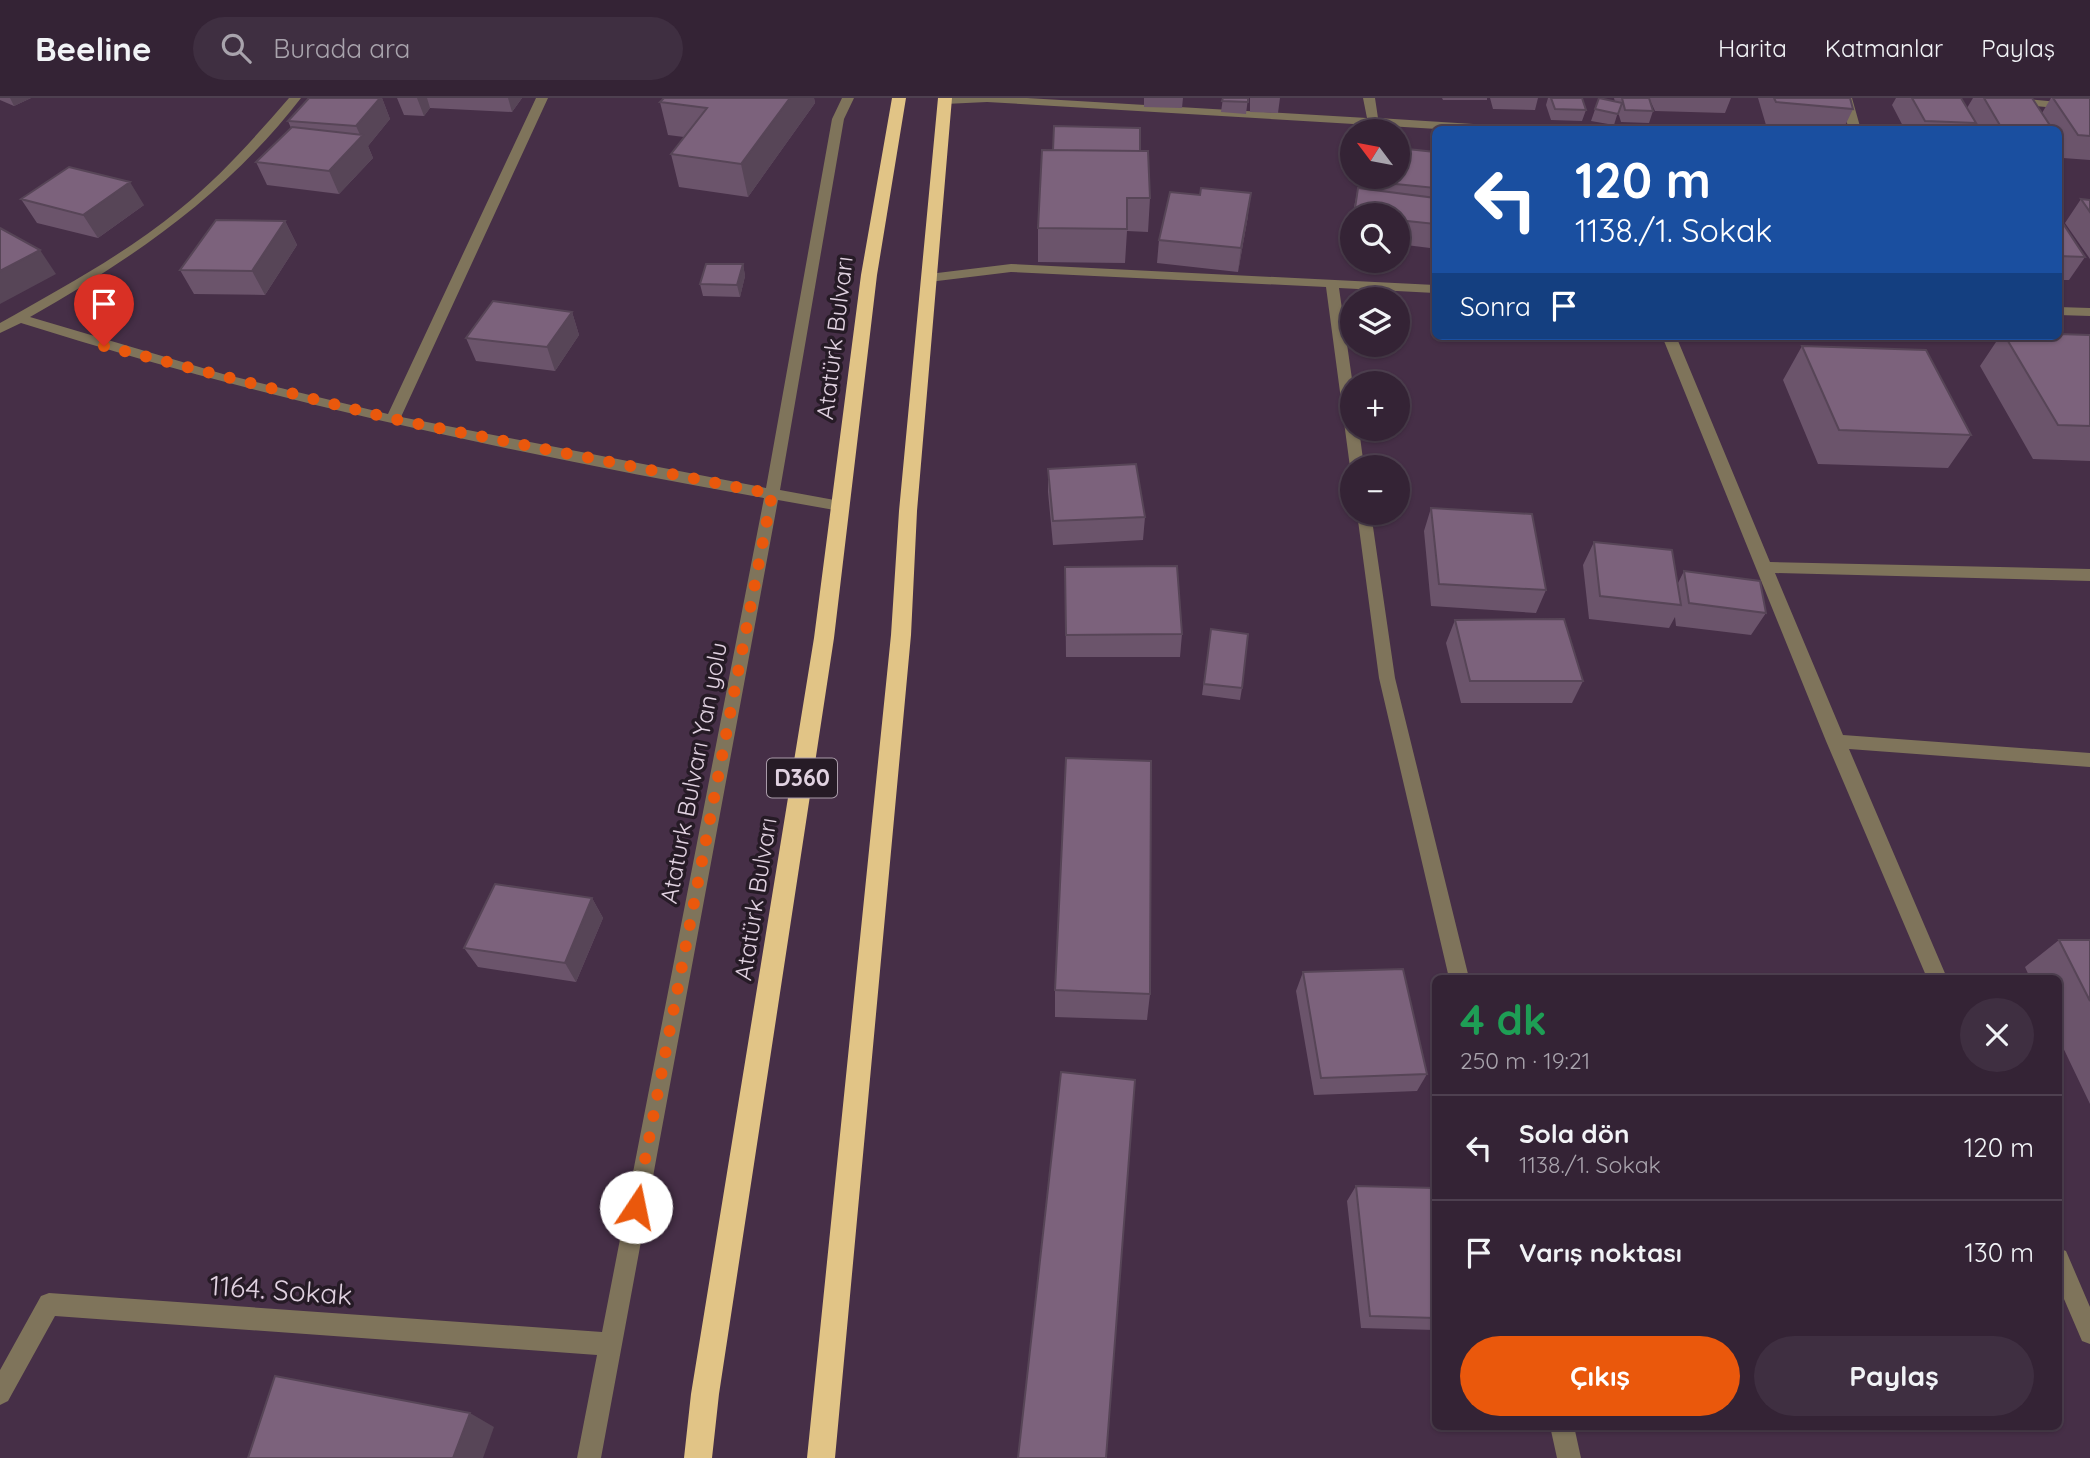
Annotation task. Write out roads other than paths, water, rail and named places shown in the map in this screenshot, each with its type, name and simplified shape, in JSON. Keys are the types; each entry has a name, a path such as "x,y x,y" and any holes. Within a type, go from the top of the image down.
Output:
{"highway":[{"name":"Atatürk Bulvarı","path":"698,1458 705,1394 824,638 869,275 899,98"},
{"path":"821,1458 899,649 945,100"}],"street":[{"path":"0,329 129,252 186,210 262,136 295,98"},
{"path":"393,419 542,98"},
{"name":"Ataturk Bulvarı Yan yolu","path":"589,1458 772,494 838,119 848,98"},
{"path":"1369,98 1372,119"},
{"path":"1846,98 1854,126"},
{"path":"1980,98 2090,107"},
{"path":"945,100 987,99 1340,120"},
{"path":"1410,124 1447,126"},
{"path":"929,278 1011,268 1432,289"},
{"path":"1332,286 1355,455"},
{"path":"2062,311 2090,312"},
{"path":"20,318 104,346 393,419 840,506"},
{"path":"1671,340 1766,567 1835,741 1936,975"},
{"path":"1366,525 1387,678 1458,975"},
{"path":"1766,567 2090,575"},
{"path":"1835,741 2090,760"},
{"path":"2062,1268 2090,1333"},
{"name":"1164. Sokak","path":"0,1392 49,1304 610,1344"},
{"path":"1563,1430 1569,1458"}]}
